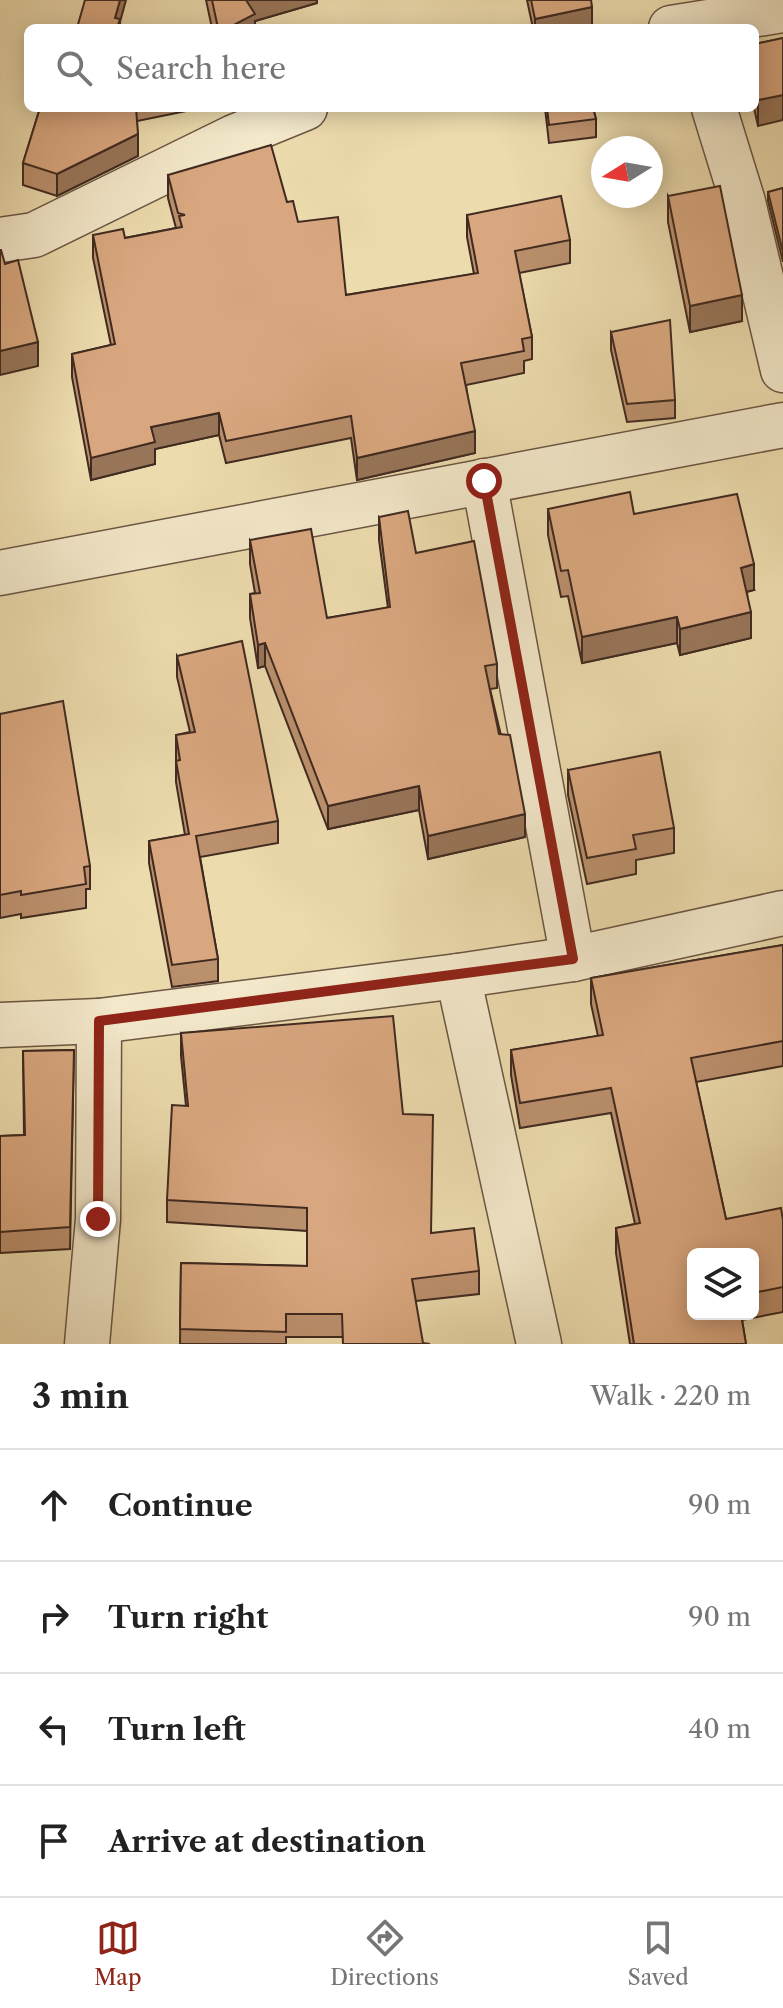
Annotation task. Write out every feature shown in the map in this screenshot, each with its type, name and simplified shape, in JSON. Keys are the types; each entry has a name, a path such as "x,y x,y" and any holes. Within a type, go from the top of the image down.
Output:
{"street":[{"path":"683,20 783,10"},
{"path":"0,240 34,235 234,137 295,112"},
{"path":"715,112 743,202 783,370"},
{"path":"0,573 783,425"},
{"path":"484,481 573,959"},
{"path":"0,1025 99,1021 458,976 573,959 783,913"},
{"path":"458,976 539,1344"},
{"path":"87,1344 98,1219 99,1021"}],"building":[{"path":"85,0 120,0 115,18 120,19 118,24 78,24"},
{"path":"212,0 246,0 255,14 236,24 217,24"},
{"path":"531,0 591,0 592,7 535,19"},
{"path":"783,38 783,95 759,100 759,43"},
{"path":"39,112 136,112 138,134 57,174 23,163"},
{"path":"547,112 594,112 596,119 549,125"},
{"path":"271,145 287,202 293,201 298,222 338,217 346,295 478,273 467,215 561,196 570,240 515,251 532,337 522,339 524,351 461,363 475,431 357,458 351,416 226,441 219,413 151,427 155,442 91,458 72,354 115,344 93,235 123,229 125,238 182,227 179,216 185,215 178,213 168,175"},
{"path":"720,186 742,295 690,306 668,196"},
{"path":"783,188 783,252 768,192"},
{"path":"0,250 5,264 18,260 38,342 0,351"},
{"path":"670,320 675,400 627,404 611,332"},
{"path":"630,492 634,514 737,494 754,564 741,568 751,612 680,629 677,617 582,637 568,570 561,571 548,509"},
{"path":"408,511 416,553 474,541 497,664 485,666 499,734 510,735 525,814 428,836 419,786 328,806 265,643 258,645 250,594 260,593 250,540 311,529 327,618 390,607 379,517"},
{"path":"242,641 278,821 196,836 218,959 172,965 149,841 189,834 176,761 180,760 176,735 195,732 177,656"},
{"path":"63,701 90,866 84,867 86,884 21,895 21,891 0,895 0,714"},
{"path":"660,752 674,828 633,835 636,849 587,858 568,770"},
{"path":"783,945 783,1041 691,1058 726,1219 781,1208 783,1287 759,1292 759,1248 687,1248 687,1320 742,1320 746,1344 634,1344 616,1228 640,1223 611,1088 520,1103 511,1050 603,1035 591,978"},
{"path":"393,1016 403,1114 433,1115 431,1233 474,1228 479,1271 412,1279 423,1343 430,1344 343,1344 342,1314 286,1314 286,1332 180,1329 181,1263 307,1266 307,1208 167,1200 172,1105 188,1106 181,1033"},
{"path":"74,1050 70,1227 0,1232 0,1136 25,1135 23,1051"}],"route":[{"path":"98,1219 99,1021 573,959 484,481"}]}
